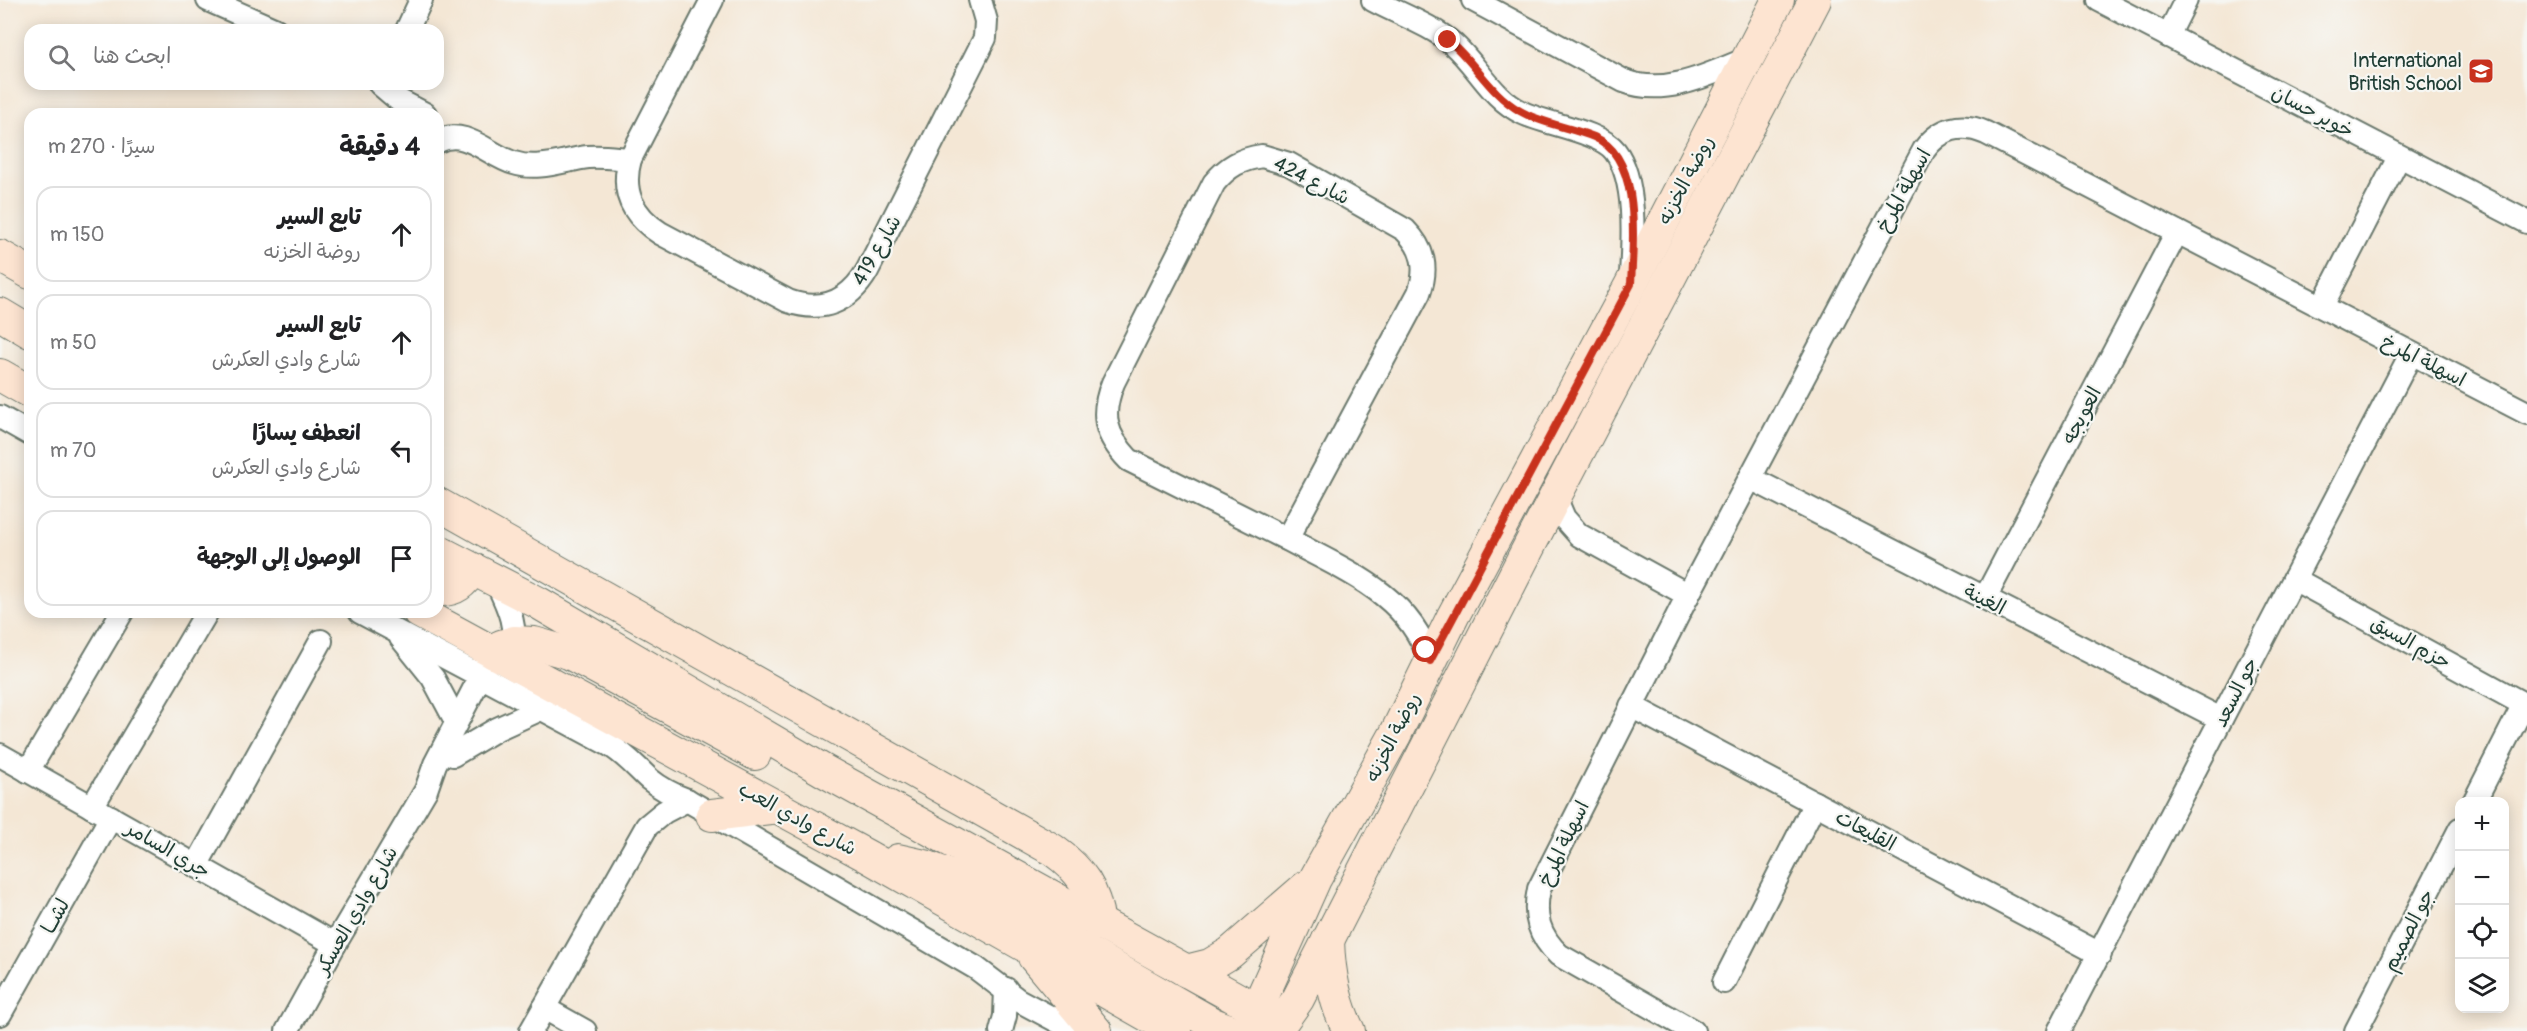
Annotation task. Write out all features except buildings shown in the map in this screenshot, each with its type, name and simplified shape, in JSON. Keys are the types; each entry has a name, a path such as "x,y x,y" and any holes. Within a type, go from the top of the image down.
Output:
{"street":[{"path":"208,0 262,24"},
{"path":"410,24 422,0"},
{"name":"شارع 419","path":"712,0 630,159 625,174 627,193 634,209 645,223 788,301 803,306 819,307 848,296 859,285 985,38 986,21 980,0"},
{"path":"1373,0 1448,40 1495,94 1522,113 1594,137 1614,150 1624,170 1628,186 1632,235 1631,284"},
{"path":"1473,0 1624,81 1647,88 1680,83 1749,58"},
{"name":"روضة الخزنه","path":"1268,1025 1315,879 1395,735 1453,616 1631,284 1778,0"},
{"name":"روضة الخزنه","path":"1268,1025 1298,999 1532,541 1815,0"},
{"name":"خوير حسان","path":"2099,0 2527,222"},
{"path":"2168,36 2186,0"},
{"path":"387,90 413,108"},
{"name":"اسهلة المرخ","path":"1692,1031 1559,955 1543,937 1536,913 1539,889 1688,595 1924,150 1932,139 1954,128 1975,128 2527,413"},
{"path":"444,134 470,140 504,159 528,166 587,158 630,159"},
{"name":"شارع 424","path":"1287,539 1419,293 1424,280 1425,266 1419,246 1405,230 1289,164 1262,156 1235,163 1214,183 1113,383 1107,399 1107,429 1117,448 1129,460 1287,539 1378,589 1408,618 1421,638 1430,661"},
{"path":"2322,306 2399,157"},
{"name":"العويجه","path":"1985,598 2177,232"},
{"path":"0,256 24,270"},
{"path":"0,314 24,328"},
{"name":"جو السعد","path":"2059,1031 2411,354"},
{"path":"0,375 24,389"},
{"path":"0,417 24,431"},
{"name":"الغينة","path":"1750,478 2221,719"},
{"path":"1555,497 1564,518 1579,535 1688,595"},
{"path":"444,507 1053,850 1081,873 1097,906 1099,924"},
{"path":"1532,541 1555,536 1579,535"},
{"path":"444,554 537,602 826,772 1186,971 1268,1025"},
{"path":"444,589 457,587 466,580 483,574"},
{"path":"483,574 511,616 498,662"},
{"name":"حزم السيق","path":"2294,579 2525,705"},
{"path":"1408,618 1417,622 1435,623 1453,616"},
{"path":"28,771 118,618"},
{"name":"لشــا","path":"0,1014 101,812 204,618"},
{"path":"372,618 392,628 498,662 543,708 614,748 670,793 976,968 1040,1014 1076,1031"},
{"name":"شارع وادي العب","path":"428,618 498,662 778,807 1175,1031"},
{"path":"392,628 410,647 433,678 456,722"},
{"path":"196,866 321,641"},
{"path":"498,662 534,643 569,652 761,757 804,770 826,772"},
{"name":"شارع وادي العسكر","path":"287,1031 335,944 426,790 435,764 456,722 498,662"},
{"name":"شارع وادي العسكر","path":"426,790 440,778 453,755 498,662"},
{"path":"2476,797 2525,705"},
{"name":"القليعات","path":"1632,706 2100,954"},
{"path":"453,755 497,729 543,708"},
{"path":"1395,735 1425,750"},
{"name":"جري السامر","path":"0,754 335,944"},
{"path":"646,826 650,779"},
{"path":"1724,982 1815,803"},
{"path":"531,1031 646,826 664,812 699,808 778,807"},
{"name":"جو الصميم","path":"2356,1031 2455,839"},
{"path":"867,856 925,866 963,880 1213,1024 1231,1031"},
{"path":"1186,971 1210,965 1230,953 1315,879"},
{"path":"1328,939 1332,981 1337,1002 1349,1031"},
{"path":"1022,943 1096,1031"},
{"path":"1001,1031 1005,1016 1006,989"},
{"path":"544,1008 585,1031"},
{"path":"1010,1031 1040,1014"}],"place":[{"name":"International British School","path":"2481,71"}],"route":[{"path":"1426,650 1430,661 1631,284 1633,246 1628,186 1624,170 1614,150 1594,137 1522,113 1508,104 1495,94 1448,40"}]}
